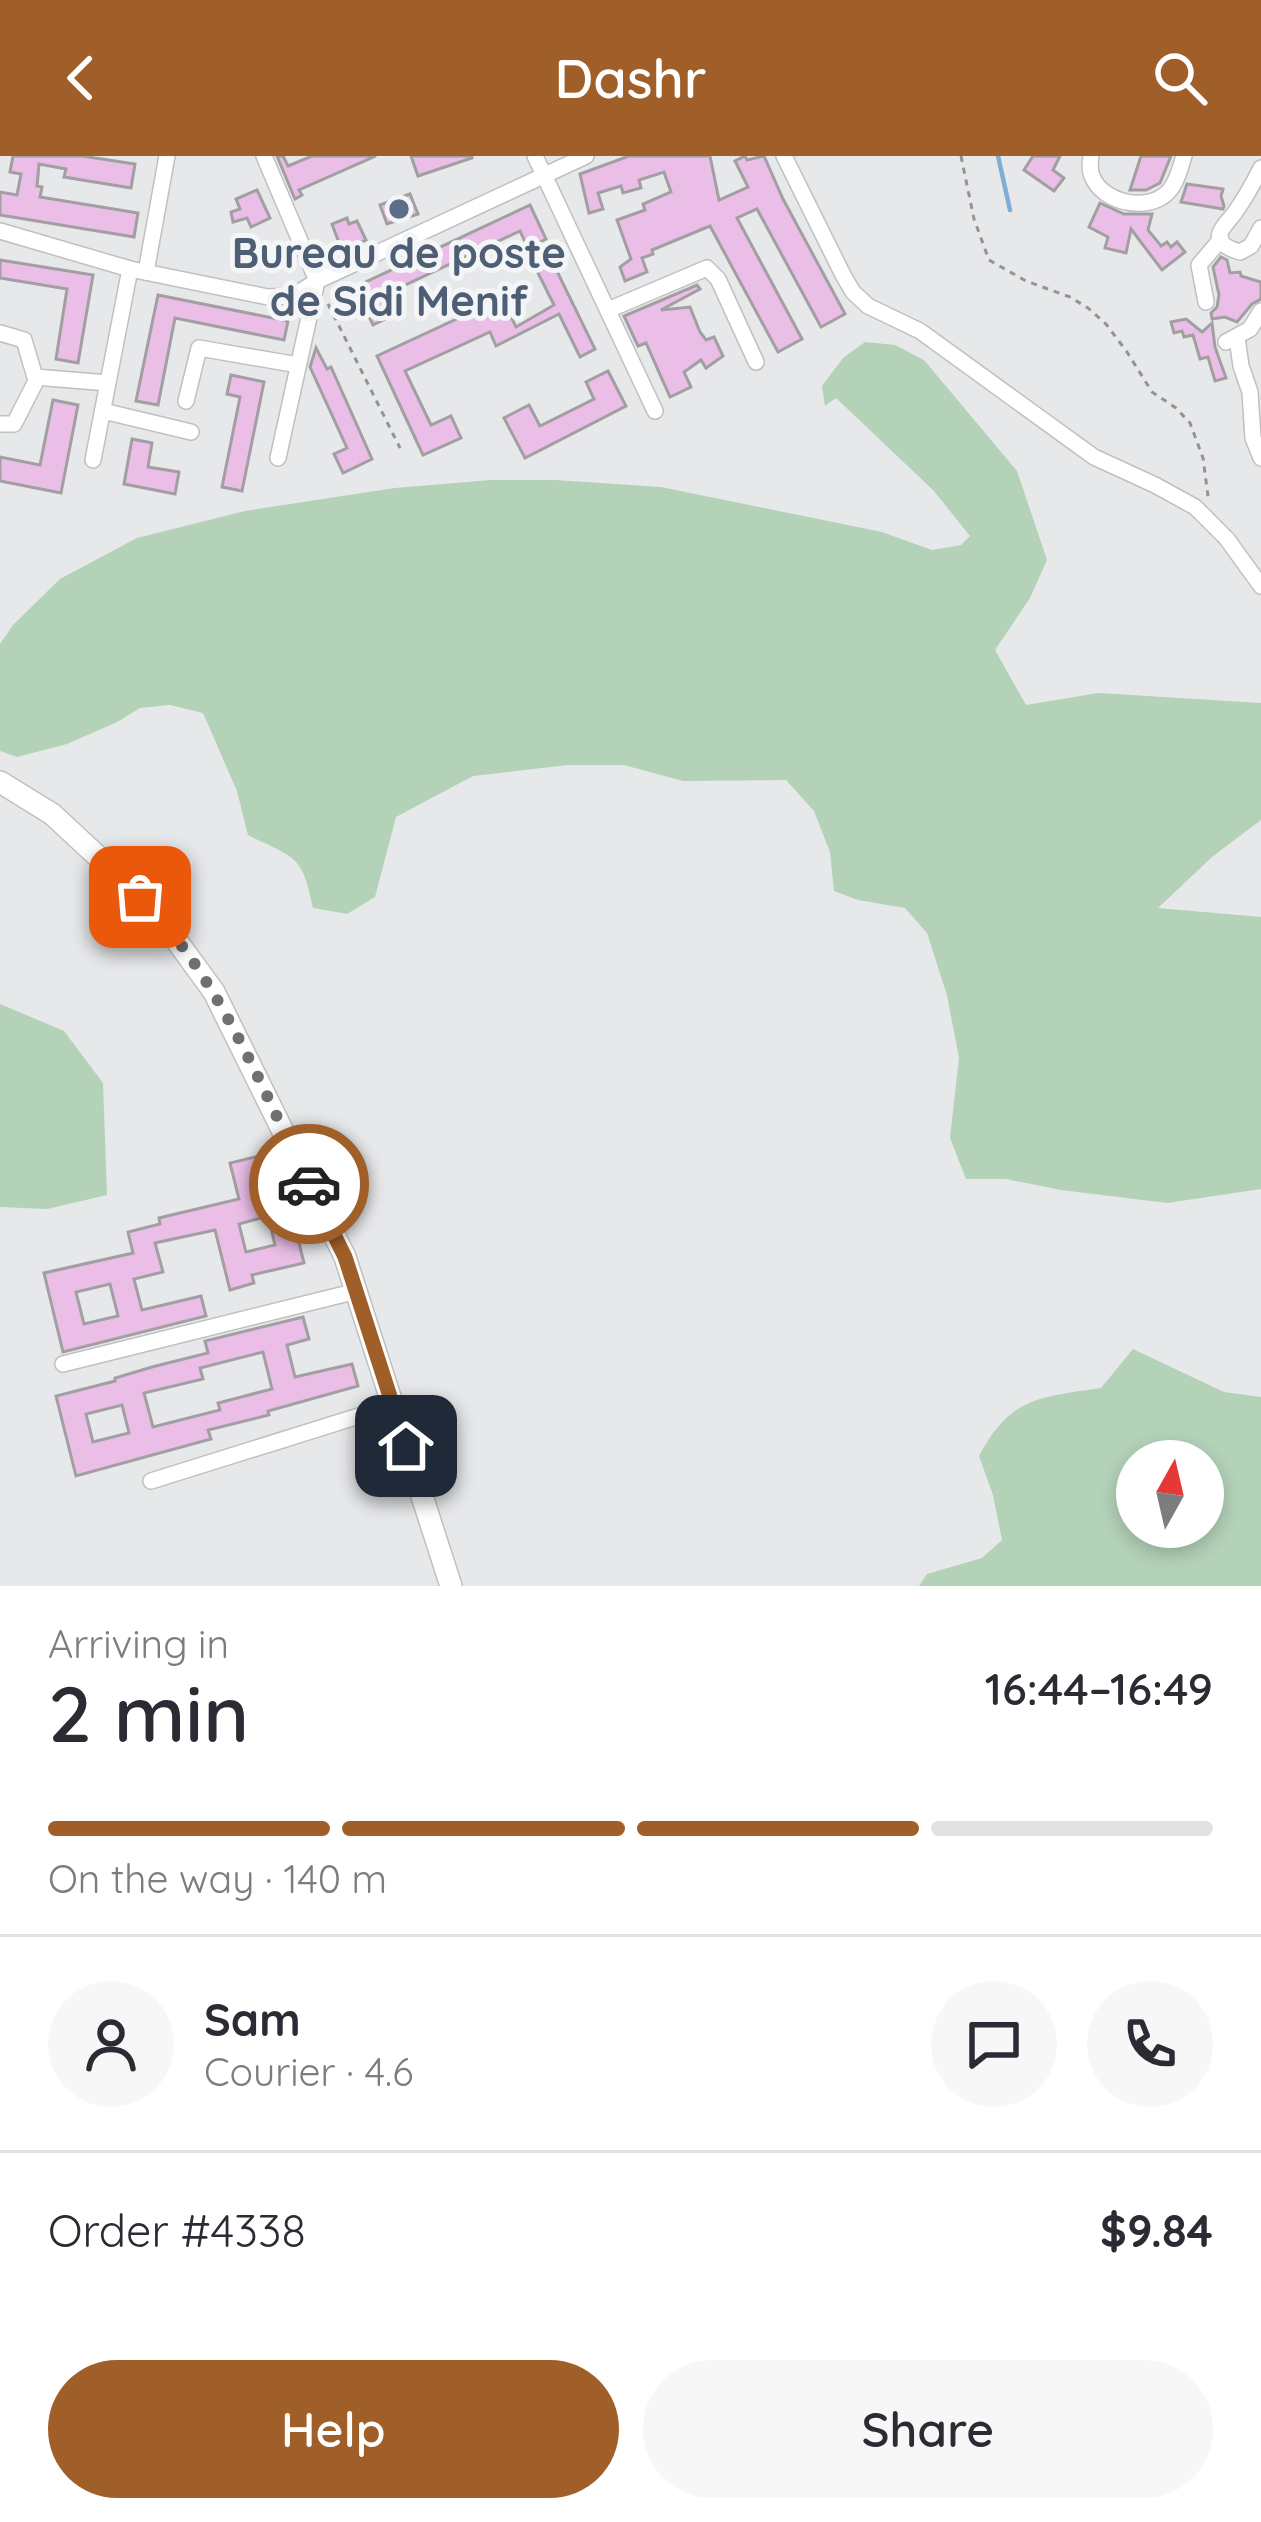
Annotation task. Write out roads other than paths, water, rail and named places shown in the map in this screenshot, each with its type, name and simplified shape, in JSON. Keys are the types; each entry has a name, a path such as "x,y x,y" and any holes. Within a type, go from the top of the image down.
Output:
{"main road":[{"path":"0,782 52,814 122,879 158,915 214,992 345,1257 452,1586"}],"street":[{"path":"93,460 108,383 167,156"},
{"path":"264,156 317,281 278,458"},
{"path":"535,156 655,411"},
{"path":"0,231 138,271 268,297 293,296 586,156"},
{"path":"784,156 853,292 868,306 920,331 1094,458 1155,485 1206,516 1261,586"},
{"path":"1091,156 1092,176 1100,189 1139,204 1165,196 1174,186 1184,156"},
{"path":"1261,168 1219,231 1225,246 1240,252 1251,245 1261,228"},
{"path":"1206,302 1199,265 1221,239"},
{"path":"608,310 707,268 718,279 756,362"},
{"path":"1261,311 1250,329 1232,340 1250,392 1253,438 1261,458"},
{"path":"0,334 24,340 34,377 108,383"},
{"path":"186,401 199,348 298,365"},
{"path":"0,424 14,424 38,377"},
{"path":"103,410 191,432"},
{"path":"63,1364 357,1291"},
{"path":"151,1481 394,1405"}],"waterway":[{"path":"998,156 1010,210"}],"place":[{"name":"Bureau de poste de Sidi Menif","path":"399,209"}]}
